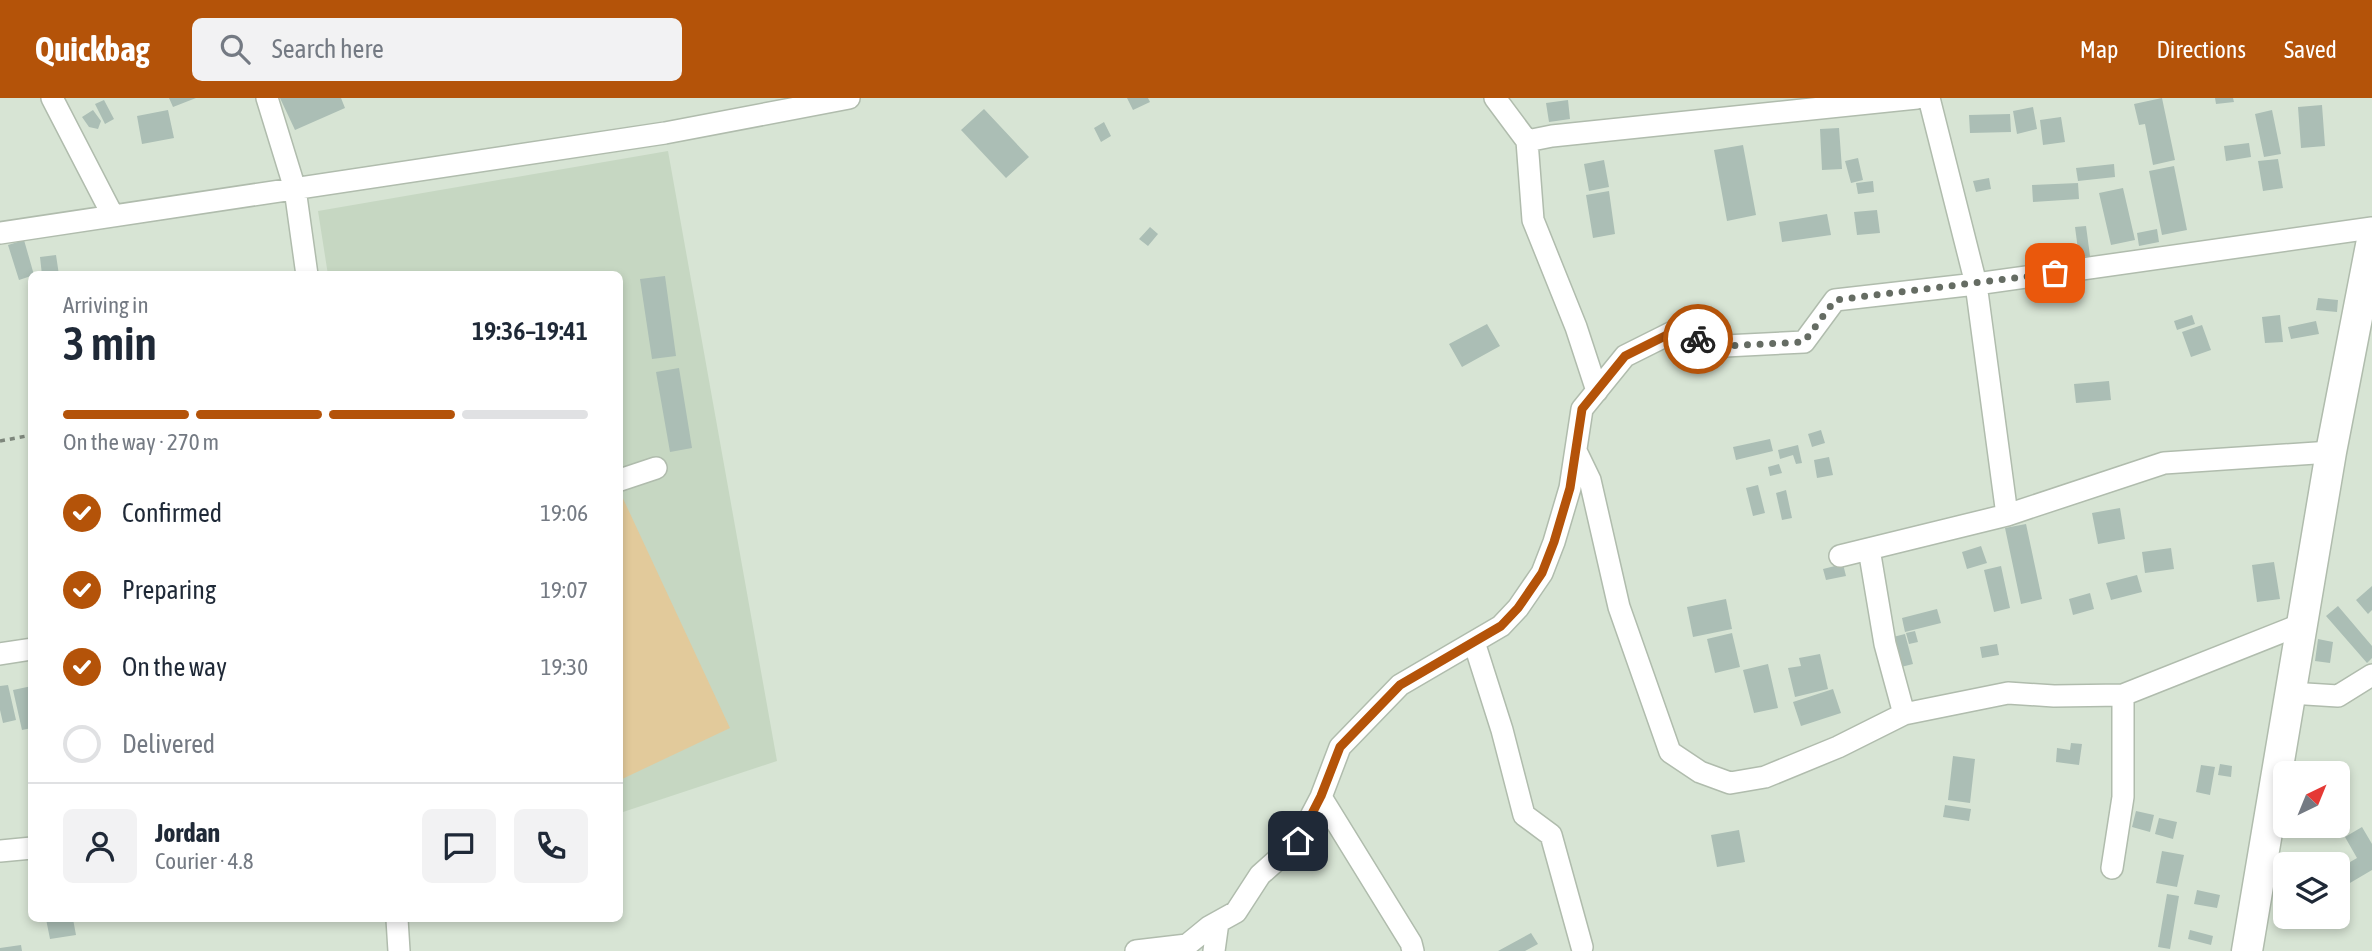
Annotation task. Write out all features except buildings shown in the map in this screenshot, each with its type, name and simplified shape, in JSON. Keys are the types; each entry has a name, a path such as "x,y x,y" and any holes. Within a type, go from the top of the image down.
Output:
{"street":[{"path":"52,98 113,216"},
{"path":"267,98 295,189 306,271"},
{"path":"0,233 665,133 849,98"},
{"path":"1495,98 1527,141 1533,220 1576,327 1597,391"},
{"path":"1527,141 1552,136 1917,98"},
{"path":"1929,98 1976,284 2007,515"},
{"path":"1136,951 1187,946 1236,912 1260,875 1298,841 1321,796 1340,747 1400,685 1501,626 1518,608 1542,573 1570,488 1582,409 1625,356 1673,332 1725,346 1804,342 1835,300 1976,284 2372,228"},
{"path":"2247,951 2331,452 2372,240"},
{"path":"1576,452 1590,480 1619,607 1671,752 1700,772 1730,783 1765,777 1838,747 1905,714 2008,693 2054,696 2123,695 2302,624"},
{"path":"1840,556 2007,515 2164,463 2331,452"},
{"path":"623,479 656,468"},
{"path":"1869,549 1885,644 1905,714"},
{"path":"1474,642 1502,730 1524,815 1551,835 1582,947"},
{"path":"0,654 28,650"},
{"path":"2290,693 2338,696 2372,675"},
{"path":"2112,868 2123,797 2123,695"},
{"path":"1321,796 1412,943 1413,951"},
{"path":"0,851 28,848"},
{"path":"397,922 399,951"},
{"path":"1214,951 1218,922"}],"path":[{"path":"0,441 28,436"}],"shaded area":[{"path":"668,151 777,761 623,812 623,271 327,271 318,211"},
{"path":"623,498 730,728 623,779"}],"way so far":[{"path":"1698,339 1725,346 1804,342 1835,300 2055,273"}],"route":[{"path":"1298,841 1321,796 1340,747 1400,685 1501,626 1518,608 1542,573 1570,488 1582,409 1625,356 1673,332 1698,339"}]}
